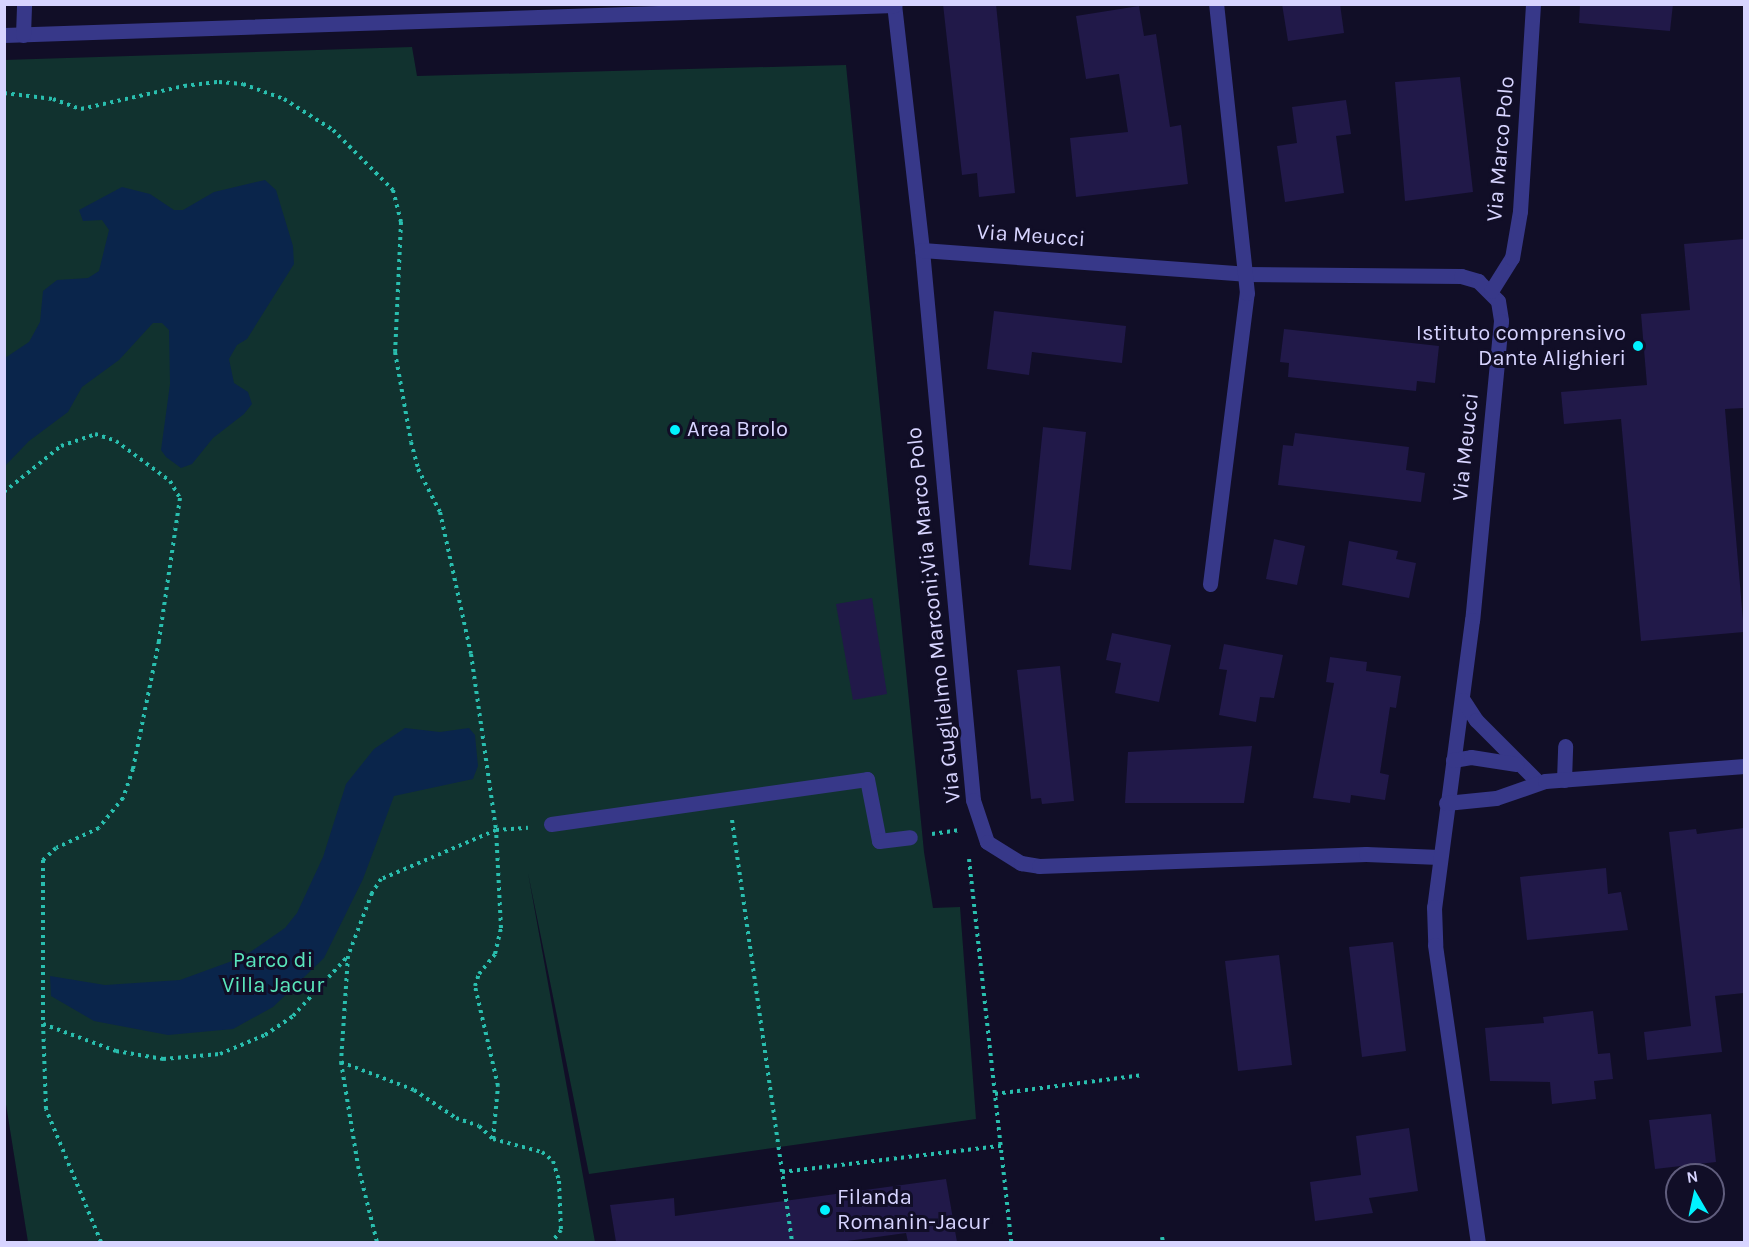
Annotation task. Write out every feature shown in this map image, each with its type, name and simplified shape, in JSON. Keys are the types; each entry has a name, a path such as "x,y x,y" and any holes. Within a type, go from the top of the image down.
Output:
{"street":[{"path":"23,35 24,4"},
{"path":"1210,584 1247,292 1216,4"},
{"name":"Via Marco Polo","path":"1491,291 1512,258 1521,211 1533,4"},
{"path":"4,35 894,5"},
{"name":"Via Guglielmo Marconi;Via Marco Polo","path":"894,5 922,250 973,800 972,827 1001,854 1040,866 1366,854 1439,857"},
{"name":"Via Meucci","path":"922,250 1245,274 1461,276 1491,291 1498,301 1501,321 1463,700 1452,760 1439,857"},
{"path":"1463,700 1516,764 1538,782"},
{"path":"1563,780 1565,746"},
{"path":"1452,760 1471,757 1516,764"},
{"path":"1446,803 1496,798 1538,782 1744,766"},
{"path":"551,824 867,779 879,841 910,837"},
{"path":"1439,857 1435,945 1478,1242"}],"path":[{"path":"4,93 53,99 81,109 184,86 219,82 243,84 284,99 333,130 358,152 393,190 401,222 395,352 418,469 440,512 471,654 488,788 496,830 501,928 495,954 479,974 475,986 498,1086 493,1139"},
{"path":"4,492 61,446 95,434 116,441 152,467 176,486 180,498 159,641 134,769 111,817 99,828 56,848 43,860 45,1109 100,1242"},
{"path":"729,798 792,1242"},
{"path":"378,1242 358,1166 341,1062 348,956 372,893 381,879 496,830 551,824"},
{"path":"910,837 972,827 995,1094 1011,1242"},
{"path":"43,1024 116,1051 163,1059 211,1056 249,1043 293,1016 348,956"},
{"path":"341,1062 414,1090 456,1118 479,1126 493,1139 542,1152 553,1161 559,1182 561,1230 552,1242"},
{"path":"995,1094 1143,1075"},
{"path":"782,1172 1000,1146"},
{"path":"1162,1237 1163,1242"}],"green space":[{"name":"Parco di Villa Jacur","path":"412,47 417,76 846,65 924,852 933,908 960,907 976,1119 589,1174 528,873 595,1242 28,1242 4,1092 4,60"}],"water":[{"path":"265,180 276,190 293,246 294,264 247,339 237,345 229,359 234,383 248,392 252,404 244,414 213,438 192,464 181,468 166,457 161,450 170,384 169,330 162,323 153,323 119,360 82,387 68,412 29,441 5,466 5,358 29,342 40,322 43,291 57,280 88,278 99,271 109,230 102,220 83,221 79,210 122,187 150,194 174,210 183,210 214,192"},
{"path":"405,728 440,732 469,728 475,735 478,766 473,779 394,796 363,879 324,958 273,1007 233,1029 168,1035 94,1021 51,996 50,976 105,985 180,980 243,957 285,928 297,913 323,857 346,784 374,749"}],"building":[{"path":"943,4 996,4 1015,193 979,197 977,173 962,175"},
{"path":"1282,4 1340,4 1344,33 1288,41"},
{"path":"1580,4 1673,4 1670,31 1579,23"},
{"path":"1139,6 1144,36 1156,34 1170,127 1181,125 1188,184 1076,197 1070,138 1128,132 1119,74 1086,79 1076,16"},
{"path":"1460,77 1473,192 1405,201 1395,82"},
{"path":"1346,100 1351,134 1336,136 1344,193 1285,202 1277,146 1297,143 1292,107"},
{"path":"1744,239 1744,408 1725,409 1744,632 1641,641 1621,419 1564,424 1561,392 1647,385 1641,314 1690,310 1684,244"},
{"path":"994,311 1126,326 1122,363 1032,352 1029,375 987,369"},
{"path":"1284,329 1439,346 1435,383 1417,381 1416,391 1288,377 1289,363 1280,362"},
{"path":"1043,427 1086,432 1071,570 1029,565"},
{"path":"1295,433 1409,447 1406,470 1425,473 1421,502 1278,485 1283,445 1293,446"},
{"path":"1274,539 1305,546 1297,585 1266,579"},
{"path":"1349,541 1398,551 1396,559 1416,563 1409,598 1342,585"},
{"path":"872,598 887,694 853,700 836,604"},
{"path":"1112,633 1171,645 1159,702 1115,693 1121,663 1106,660"},
{"path":"1224,644 1283,655 1274,698 1260,697 1256,722 1219,715 1227,670 1219,669"},
{"path":"1330,657 1367,662 1366,671 1401,676 1396,708 1390,707 1380,773 1389,775 1385,800 1351,795 1350,803 1313,798 1334,683 1326,682"},
{"path":"1060,666 1074,801 1042,804 1041,798 1031,799 1017,670"},
{"path":"1252,746 1244,803 1125,803 1128,752"},
{"path":"1744,828 1744,993 1715,996 1722,1052 1647,1060 1644,1032 1691,1026 1669,832 1696,829 1697,834"},
{"path":"1606,868 1608,894 1621,892 1628,930 1527,940 1520,877"},
{"path":"1393,942 1406,1051 1362,1057 1349,947"},
{"path":"1279,955 1292,1065 1238,1071 1225,961"},
{"path":"1593,1011 1598,1054 1610,1053 1613,1079 1594,1081 1596,1099 1552,1104 1550,1082 1490,1081 1485,1028 1544,1023 1543,1017"},
{"path":"1711,1114 1716,1162 1665,1163 1665,1168 1655,1169 1649,1120"},
{"path":"1409,1128 1418,1191 1369,1198 1373,1213 1315,1221 1310,1182 1361,1175 1356,1136"},
{"name":"Filanda Romanin-Jacur","path":"946,1179 957,1242 908,1242 906,1233 840,1242 616,1242 610,1205 674,1198 675,1216"}],"place":[{"name":"Istituto comprensivo Dante Alighieri","path":"1638,346"},
{"name":"Area Brolo","path":"675,430"},
{"name":"Filanda Romanin-Jacur","path":"825,1210"}]}
